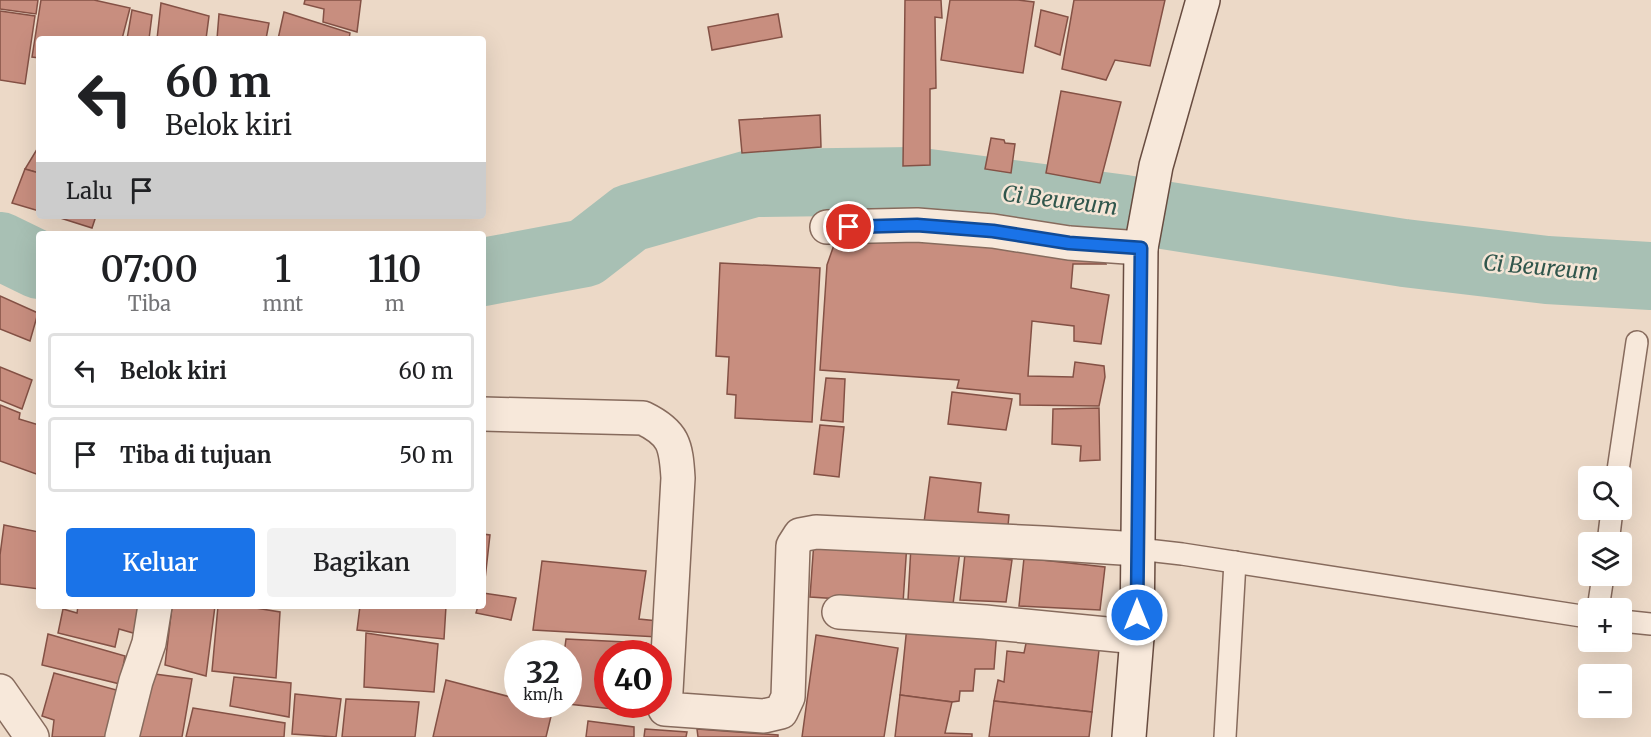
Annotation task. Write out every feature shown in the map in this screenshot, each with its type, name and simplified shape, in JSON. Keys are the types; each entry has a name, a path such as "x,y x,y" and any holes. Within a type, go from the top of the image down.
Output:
{"street":[{"path":"1129,737 1137,637 1141,248 1156,166 1203,0"},
{"path":"827,227 917,225 993,231 1069,243 1141,248"},
{"path":"486,414 643,418 667,434 673,444 677,459 678,478 665,709 764,716 781,712 788,697 793,546 801,535 816,532 1138,549"},
{"path":"122,737 136,681 149,643 155,609"},
{"path":"839,612 985,622 1137,637"},
{"path":"0,691 32,737"}],"lane":[{"path":"1619,466 1637,342"},
{"path":"1138,549 1578,615"},
{"path":"1225,737 1235,562"},
{"path":"1632,622 1651,624"}],"building":[{"path":"0,0 38,0 36,14 0,9"},
{"path":"41,0 94,0 130,8 123,36 36,36 36,58 32,57"},
{"path":"305,0 361,0 357,32 323,22 324,9 304,4"},
{"path":"905,0 941,0 942,18 935,17 936,88 930,89 930,165 903,166"},
{"path":"950,0 1034,2 1023,73 941,60"},
{"path":"1074,0 1165,0 1150,66 1115,60 1106,80 1062,69"},
{"path":"161,3 209,16 206,36 157,36"},
{"path":"132,10 152,15 149,36 128,36"},
{"path":"1041,10 1068,17 1060,55 1035,46"},
{"path":"0,11 35,16 25,84 0,80"},
{"path":"284,12 350,33 350,36 279,36"},
{"path":"219,14 269,23 267,36 217,36"},
{"path":"778,14 782,37 712,50 708,27"},
{"path":"1061,91 1121,102 1100,183 1046,173"},
{"path":"820,115 821,147 742,153 739,120"},
{"path":"991,138 1015,144 1011,173 985,169"},
{"path":"36,151 36,172 25,169"},
{"path":"25,169 36,172 36,210 12,203"},
{"path":"64,219 95,219 92,228"},
{"path":"984,241 1103,256 1106,264 1073,264 1071,288 1109,295 1101,344 1074,341 1074,326 1032,321 1028,376 1073,377 1075,362 1104,366 1105,377 1099,406 1020,405 1020,394 957,388 959,380 820,370 827,265 835,242"},
{"path":"720,263 820,268 812,422 735,418 736,395 727,394 729,357 716,356"},
{"path":"0,296 36,312 30,341 0,329"},
{"path":"0,367 32,380 22,409 0,400"},
{"path":"826,378 845,379 843,422 821,420"},
{"path":"952,392 1012,399 1006,430 948,424"},
{"path":"0,405 20,413 19,419 36,424 36,474 0,461"},
{"path":"1099,408 1100,460 1080,461 1081,446 1052,444 1053,409"},
{"path":"820,425 844,427 839,477 814,474"},
{"path":"930,477 981,483 978,512 1009,515 1007,537 923,530"},
{"path":"4,525 36,531 36,589 0,584 0,555"},
{"path":"486,534 490,535 486,570"},
{"path":"814,541 907,543 903,603 810,597"},
{"path":"911,546 960,551 953,604 908,600"},
{"path":"965,554 1012,560 1006,602 960,600"},
{"path":"1024,558 1105,567 1100,610 1019,606"},
{"path":"542,561 646,571 639,619 658,621 658,637 533,630"},
{"path":"486,593 516,598 511,620 476,613 477,609 486,609"},
{"path":"63,609 77,613 78,609 144,609 140,635 119,629 115,647 58,633"},
{"path":"172,609 215,609 206,676 165,665"},
{"path":"218,609 262,609 280,612 276,678 212,671"},
{"path":"360,609 446,609 444,639 357,630"},
{"path":"907,626 997,630 994,669 975,669 973,691 960,691 959,701 900,695"},
{"path":"366,633 438,644 434,692 364,687"},
{"path":"48,634 125,656 120,684 42,665"},
{"path":"1028,634 1099,650 1092,712 994,701 998,680 1004,682 1007,651 1024,653"},
{"path":"816,635 898,648 884,737 802,737"},
{"path":"566,639 594,640 594,707 582,706 582,640"},
{"path":"54,673 120,691 111,737 52,737 54,720 42,716"},
{"path":"147,673 192,679 182,737 132,737"},
{"path":"234,677 291,683 289,717 230,706"},
{"path":"446,680 504,695 504,718 551,718 546,737 433,737"},
{"path":"295,694 341,699 336,737 292,734"},
{"path":"900,695 952,702 945,733 972,734 972,737 895,737"},
{"path":"346,699 419,702 415,737 342,737"},
{"path":"994,701 1092,712 1089,737 989,737"},
{"path":"193,708 285,723 284,737 186,737"},
{"path":"588,721 634,727 634,737 586,737"},
{"path":"645,729 687,732 686,737 644,737"},
{"path":"697,729 778,735 778,737 698,737"}],"waterway":[{"name":"Ci Beureum","path":"486,271 585,253 630,218 754,183 913,181 1125,209 1404,253 1547,270 1651,276"},
{"name":"Ci Beureum","path":"0,246 36,264"}],"route":[{"path":"849,227 917,225 993,231 1069,243 1141,248 1137,615"}]}
